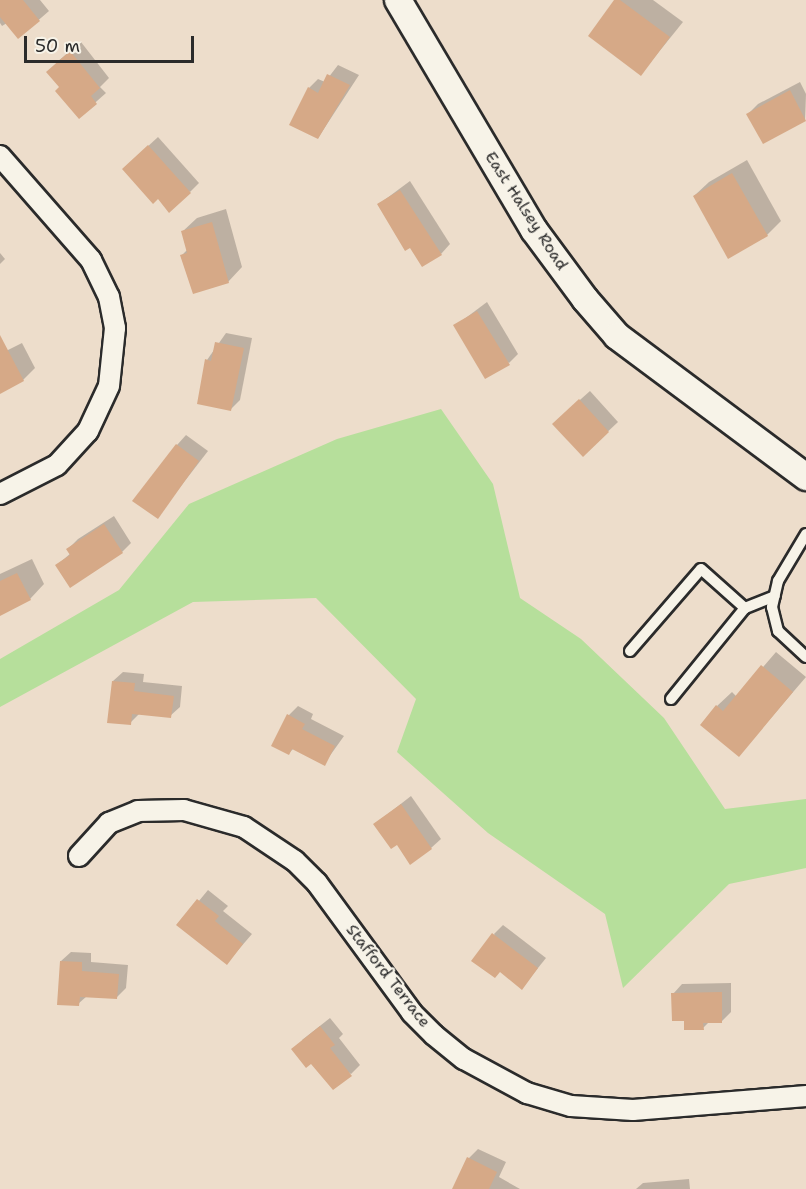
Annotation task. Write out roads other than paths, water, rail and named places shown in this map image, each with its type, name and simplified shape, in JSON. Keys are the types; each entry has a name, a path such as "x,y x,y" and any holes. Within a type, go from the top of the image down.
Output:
{"street":[{"name":"East Halsey Road","path":"398,0 534,230 585,299 625,342 806,477"},
{"path":"0,156 91,260 107,290 115,328 109,386 88,431 57,465 0,494"},
{"name":"Stafford Terrace","path":"80,856 109,823 138,811 183,810 244,827 295,861 317,883 412,1013 434,1035 464,1059 527,1093 571,1106 633,1110 806,1096"}],"lane":[{"path":"806,534 778,581 772,607 778,631 806,657"},
{"path":"630,651 701,569 745,608"},
{"path":"671,699 745,608 774,596"}]}
